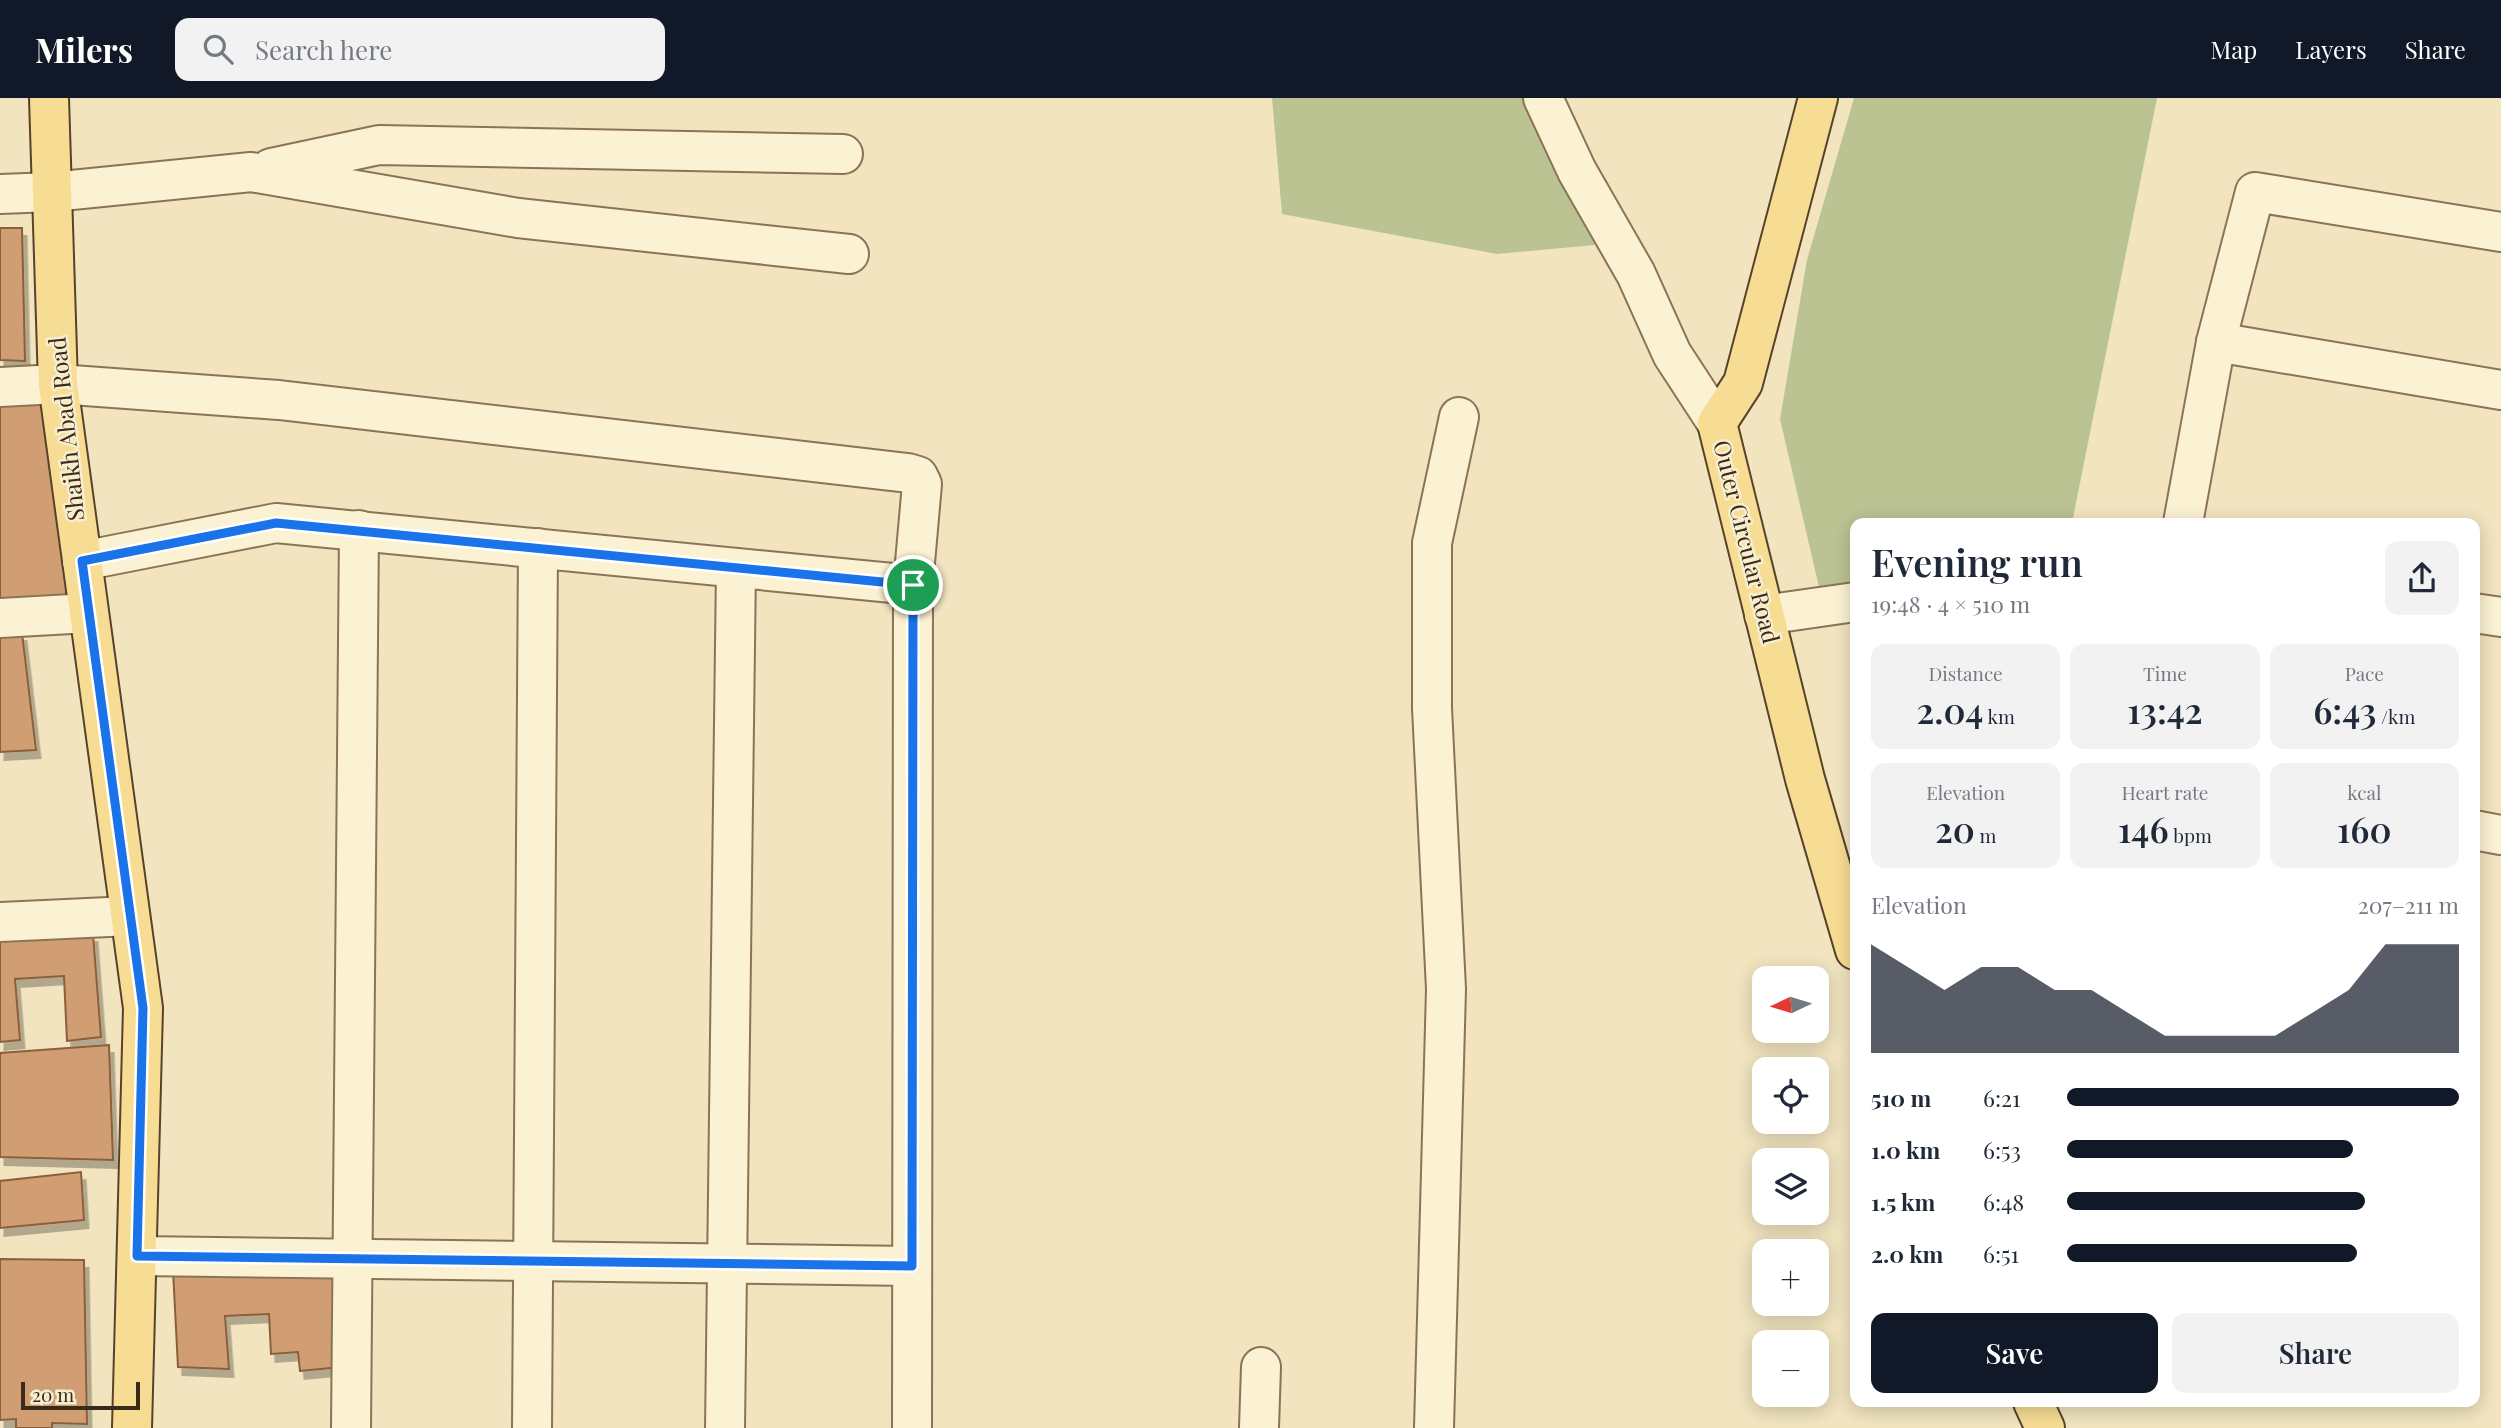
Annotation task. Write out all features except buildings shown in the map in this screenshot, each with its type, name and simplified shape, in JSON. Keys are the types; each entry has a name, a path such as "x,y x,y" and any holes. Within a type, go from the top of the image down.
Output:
{"main road":[{"name":"Shaikh Abad Road","path":"49,98 58,384 143,1008 132,1428"},
{"name":"Outer Circular Road","path":"1818,98 1743,383 1717,423 1805,779 1850,933"},
{"path":"2035,1407 2045,1428"}],"street":[{"path":"1543,98 1577,171 1636,274 1672,354 1717,423"},
{"path":"0,194 52,192 251,172 379,145 842,154"},
{"path":"251,172 518,218 849,254"},
{"path":"2184,518 2216,342 2255,192 2501,232"},
{"path":"2216,342 2501,390"},
{"path":"0,387 58,384 279,400 908,472 918,476 922,484 913,585 912,1428"},
{"path":"1434,1428 1446,989 1432,708 1432,543 1458,417"},
{"path":"82,561 276,523 913,585"},
{"path":"351,1428 359,530"},
{"path":"532,1428 538,548"},
{"path":"725,1428 736,568"},
{"path":"1763,615 1850,603"},
{"path":"0,618 89,613"},
{"path":"2480,614 2501,617"},
{"path":"2480,831 2501,835"},
{"path":"0,922 130,916"},
{"path":"137,1256 912,1266"},
{"path":"1259,1428 1261,1367"}],"green space":[{"path":"1272,98 1525,98 1595,245 1497,254 1282,214"},
{"path":"1854,98 2157,98 2073,518 1850,518 1850,597 1822,600 1780,419 1807,260"}],"route":[{"path":"276,523 913,585 912,1266 137,1256 143,1008 82,561 276,523"}]}
